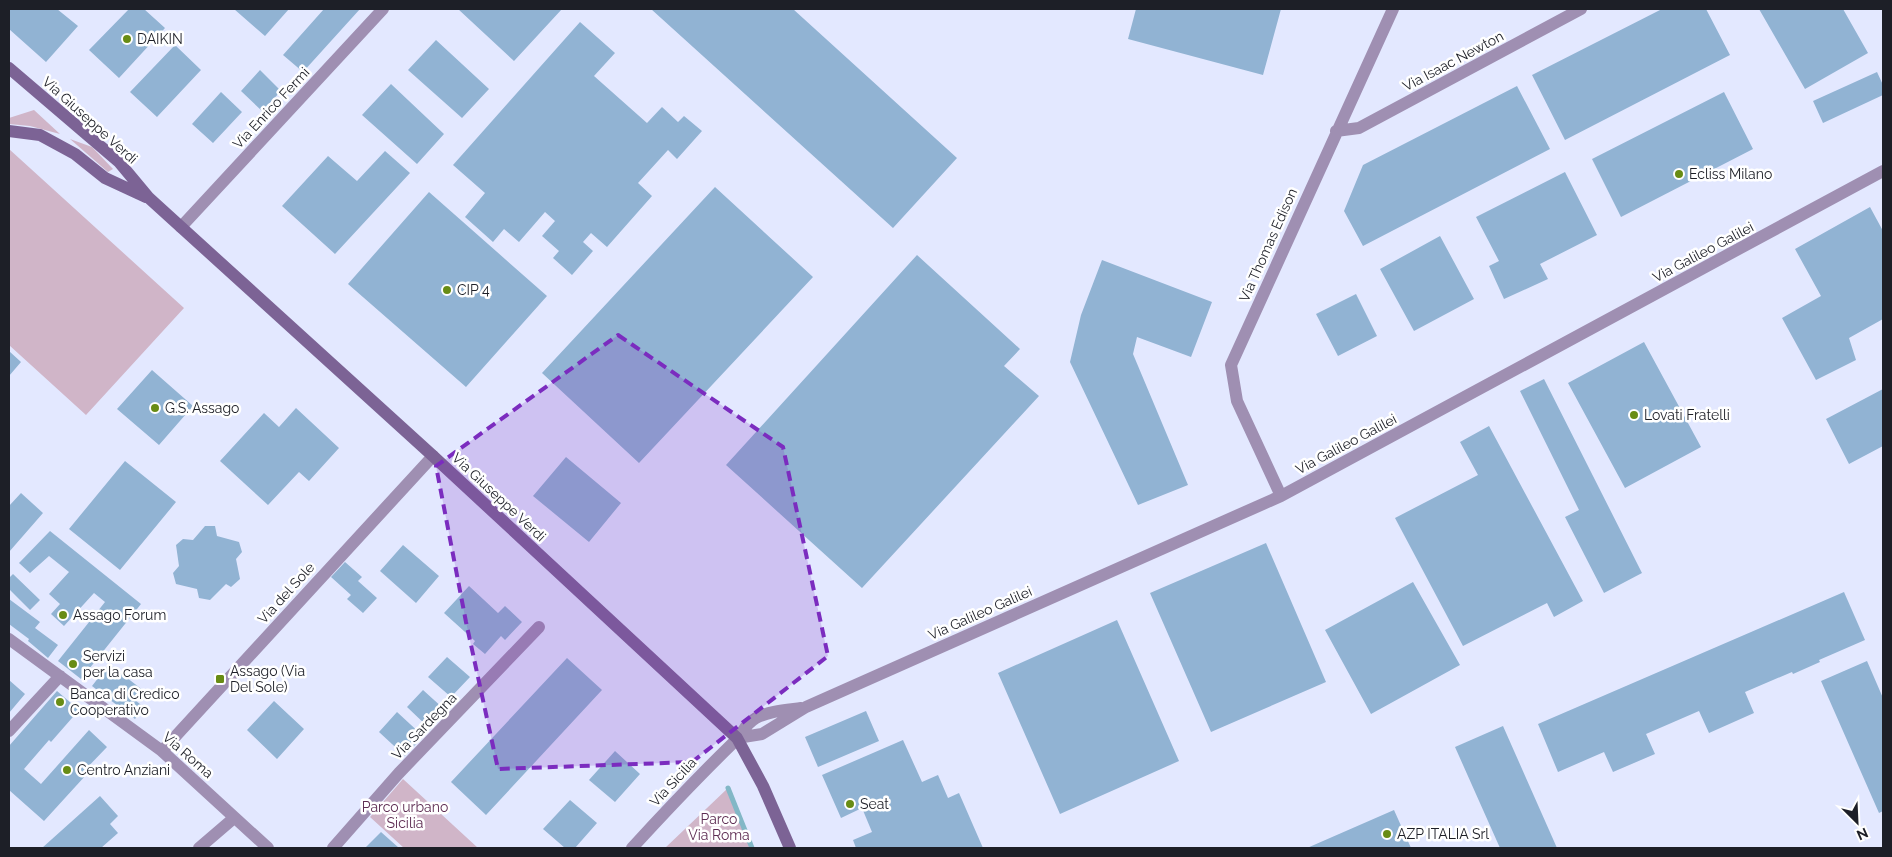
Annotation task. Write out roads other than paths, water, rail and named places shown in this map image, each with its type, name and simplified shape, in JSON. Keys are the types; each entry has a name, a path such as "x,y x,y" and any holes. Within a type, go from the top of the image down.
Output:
{"main road":[{"name":"Via Giuseppe Verdi","path":"9,68 119,162 149,198 738,738 763,786 790,848"},
{"name":"Via Giuseppe Verdi","path":"9,131 40,135 75,154 105,178 149,198"}],"street":[{"name":"Via Enrico Fermi","path":"181,227 383,9"},
{"name":"Via Thomas Edison","path":"1281,496 1237,401 1231,365 1393,9"},
{"name":"Via Isaac Newton","path":"1336,131 1358,128 1581,9"},
{"name":"Via Galileo Galilei","path":"738,738 744,726 758,717 772,712 806,707 1281,496 1883,172"},
{"name":"Via del Sole","path":"162,751 432,456"},
{"name":"Via Sardegna","path":"333,848 399,773 539,627"},
{"name":"Via Roma","path":"9,639 162,751 268,848"},
{"path":"9,731 60,676"},
{"name":"Via Sicilia","path":"632,848 701,774 738,738"},
{"path":"199,848 234,818"}],"waterway":[{"path":"728,788 752,848"}],"place":[{"name":"DAIKIN","path":"127,39"},
{"name":"Ecliss Milano","path":"1679,174"},
{"name":"CIP 4","path":"447,290"},
{"name":"G.S. Assago","path":"155,408"},
{"name":"Lovati Fratelli","path":"1634,415"},
{"name":"Assago Forum","path":"63,615"},
{"name":"Servizi per la casa","path":"73,664"},
{"name":"Assago (Via Del Sole)","path":"220,679"},
{"name":"Banca di Credico Cooperativo","path":"60,702"},
{"name":"Centro Anziani","path":"67,770"},
{"name":"Seat","path":"850,804"},
{"name":"AZP ITALIA Srl","path":"1387,834"}],"park label":[{"name":"Parco urbano Sicilia","path":"405,816"},
{"name":"Parco Via Roma","path":"719,828"}]}
